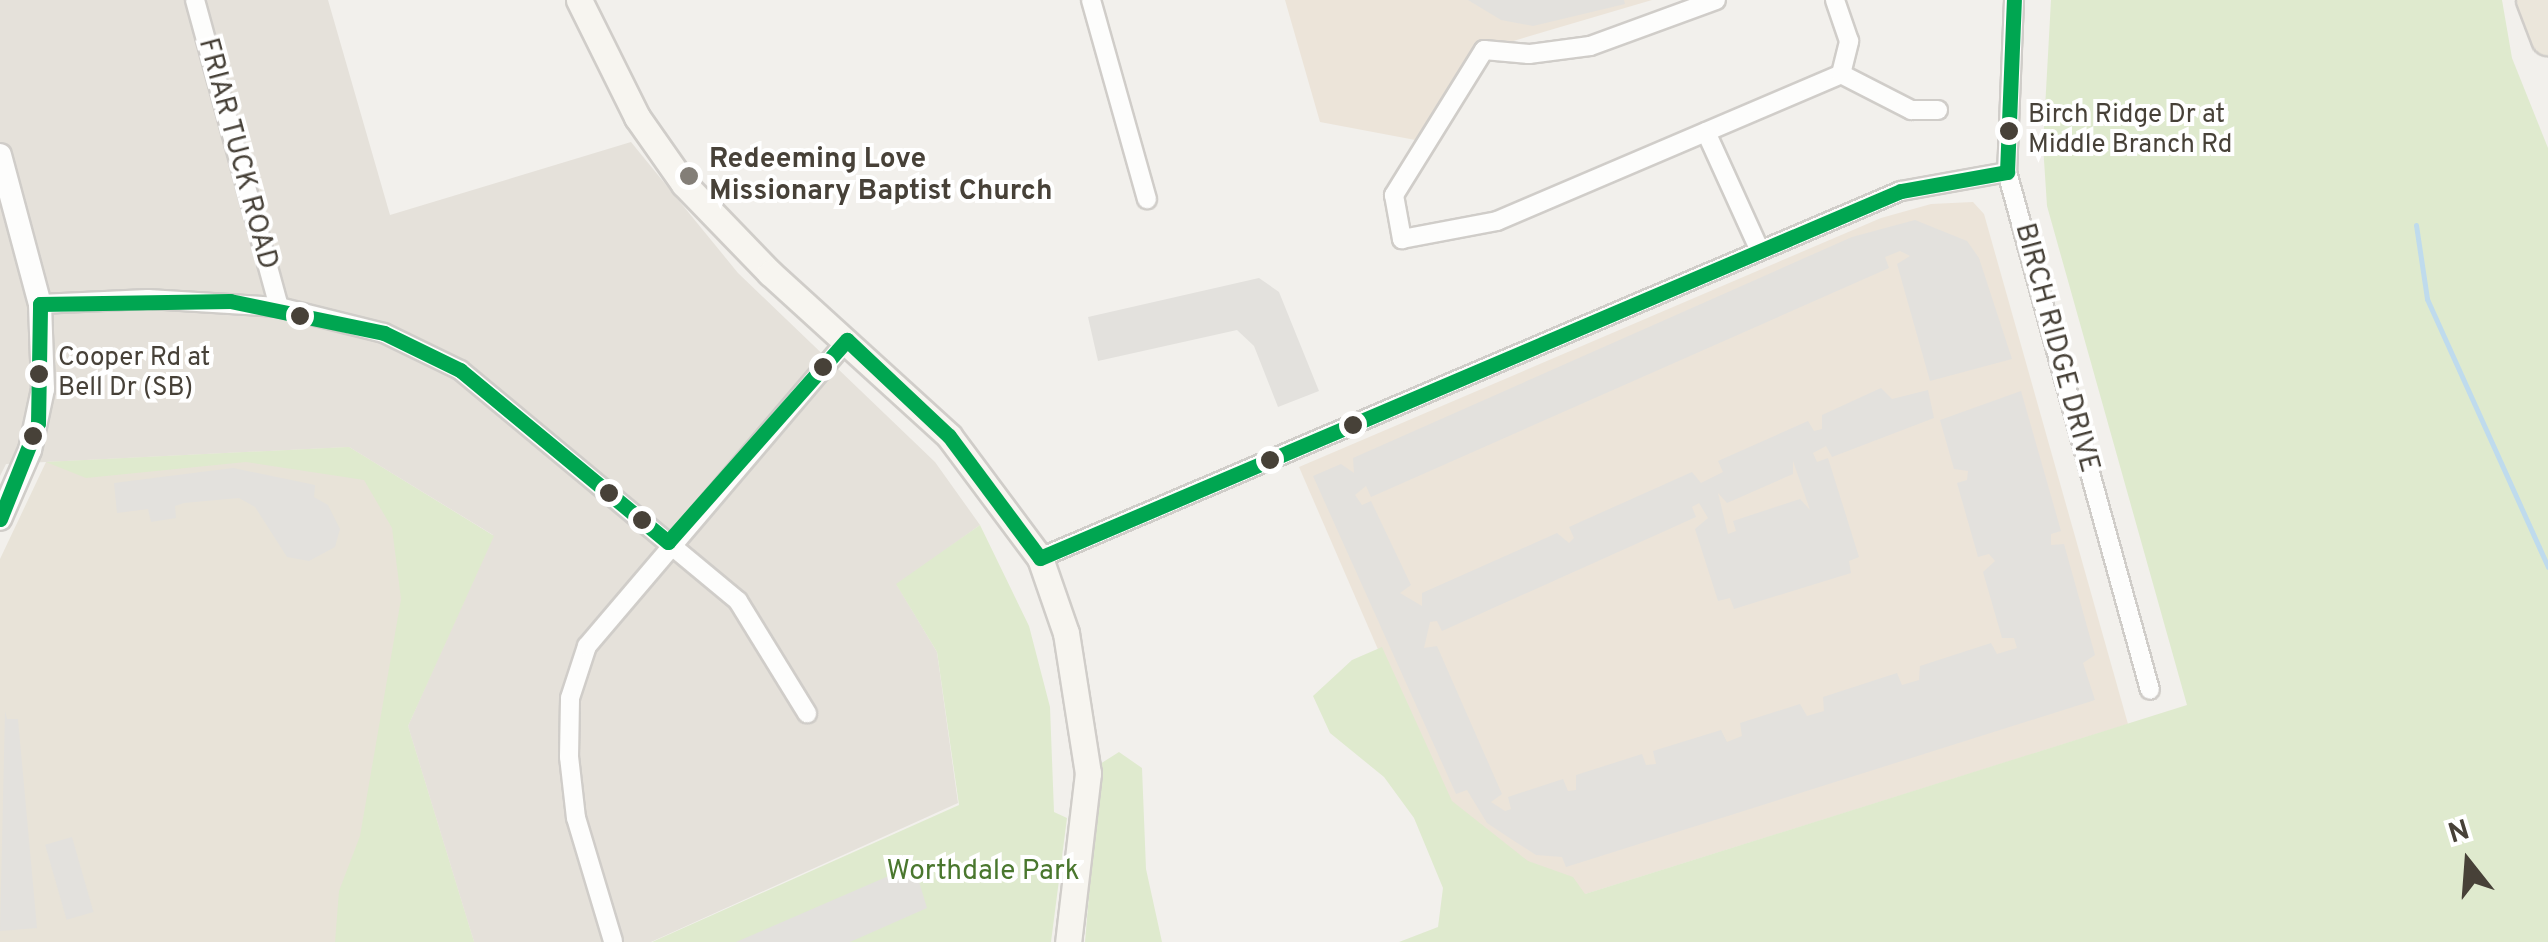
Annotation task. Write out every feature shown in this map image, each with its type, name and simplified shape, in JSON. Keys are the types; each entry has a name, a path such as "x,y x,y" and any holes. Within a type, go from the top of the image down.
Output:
{"highway":[{"path":"2533,0 2548,39"}],"main road":[{"path":"579,0 637,117 684,184 770,274 949,436 1040,558 1066,633 1088,773 1068,942"}],"street":[{"name":"FRIAR TUCK ROAD","path":"194,0 279,307"},
{"path":"1090,0 1147,200"},
{"path":"1716,0 1590,46 1529,54 1484,50 1394,195 1394,216 1402,239 1497,221 1841,74"},
{"path":"1835,0 1850,41 1841,74"},
{"name":"BIRCH RIDGE DRIVE","path":"2014,0 2008,172 2150,690"},
{"path":"1841,74 1912,110 1938,110"},
{"path":"1706,132 1759,249"},
{"path":"0,155 40,304 38,423 0,519"},
{"path":"1040,558 1900,191 2008,172"},
{"path":"40,304 164,299 279,307 384,333 460,370 738,601 807,713"},
{"path":"614,942 576,818 570,698 587,646 668,542 847,340"}],"shaded area":[{"path":"0,0 328,0 390,215 631,142 738,273 935,462 980,525 897,585 937,652 958,803 651,942 474,942 408,726 493,535 349,447 6,464 0,476"},
{"path":"1285,0 1652,0 1476,52 1426,142 1320,122"},
{"path":"1468,0 1624,0 1625,4 1533,26 1501,20"},
{"path":"1973,202 1984,214 2128,724 1496,922 1299,467 1881,218 1931,204"},
{"path":"1915,220 1967,241 1979,258 2012,359 1930,381 1897,264 1910,256 1900,251 1885,257 1889,268 1371,497 1366,486 1355,495 1362,505 1371,501 1411,585 1400,593 1422,606 1422,593 1557,533 1569,543 1574,538 1569,527 1692,472 1701,483 1723,472 1718,461 1808,421 1814,431 1822,429 1822,415 1881,388 1892,399 1928,390 1934,418 1832,457 1826,446 1813,453 1817,462 1828,458 1859,557 1849,561 1851,573 1734,609 1730,598 1718,601 1695,529 1708,518 1699,503 1692,507 1696,517 1442,631 1437,621 1430,622 1424,648 1437,646 1502,794 1491,802 1505,811 1511,809 1508,797 1563,779 1568,791 1576,790 1576,775 1642,754 1646,765 1656,764 1653,751 1721,730 1727,742 1742,736 1740,723 1800,704 1807,716 1824,711 1823,697 1897,673 1902,685 1919,680 1920,666 1991,643 1997,654 2017,648 2014,638 2002,638 1983,572 1995,561 1989,554 1978,557 1957,483 1967,480 1968,471 1954,469 1940,420 2021,391 2061,531 2051,534 2051,545 2064,544 2095,655 2083,663 2095,700 1566,867 1562,857 1536,855 1487,823 1467,790 1456,794 1313,476 1341,464 1354,473 1353,458 1852,237","holes":["1793,461 1810,510 1800,499 1733,521 1736,531 1728,534 1718,493 1727,503 1793,474"]},
{"path":"1259,278 1279,292 1319,391 1278,407 1254,346 1237,330 1098,361 1088,317"},
{"path":"349,447 494,536 408,726 474,942 0,942 0,559 46,462"},
{"path":"233,468 315,485 314,497 328,505 340,529 335,547 309,561 287,557 255,507 239,498 184,503 175,506 176,518 151,522 148,509 117,513 114,483"},
{"path":"5,711 7,719 18,719 37,928 0,931"},
{"path":"72,837 93,912 67,920 45,845"},
{"path":"914,865 927,908 850,942 736,942"}],"green space":[{"path":"2051,0 2502,0 2512,58 2548,148 2548,942 1399,942 1438,927 1443,888 1414,818 1384,777 1330,733 1313,696 1352,660 1382,647 1452,801 1528,861 1573,877 1585,894 2187,705 2047,206 2043,145"},
{"path":"349,447 494,536 408,726 474,942 335,942 339,891 360,836 401,599 392,528 364,480 246,462 86,478 46,462"},
{"name":"Worthdale Park","path":"980,525 1029,626 1050,707 1054,812 1067,818 1051,942 652,942 959,805 937,652 896,584"},
{"path":"1119,752 1142,768 1146,869 1162,942 1085,942 1100,764"}],"waterway":[{"path":"2416,225 2427,299 2548,567"}],"transit line":[{"path":"0,519 38,423 40,304 230,301 384,333 460,370 668,542 847,340 949,436 1040,558 1901,191 2007,172 2014,0"}],"place":[{"name":"Birch Ridge Dr at Middle Branch Rd","path":"2009,131"},
{"name":"Redeeming Love Missionary Baptist Church","path":"689,176"},
{"name":"Cooper Rd at Bell Dr (SB)","path":"39,374"}]}
